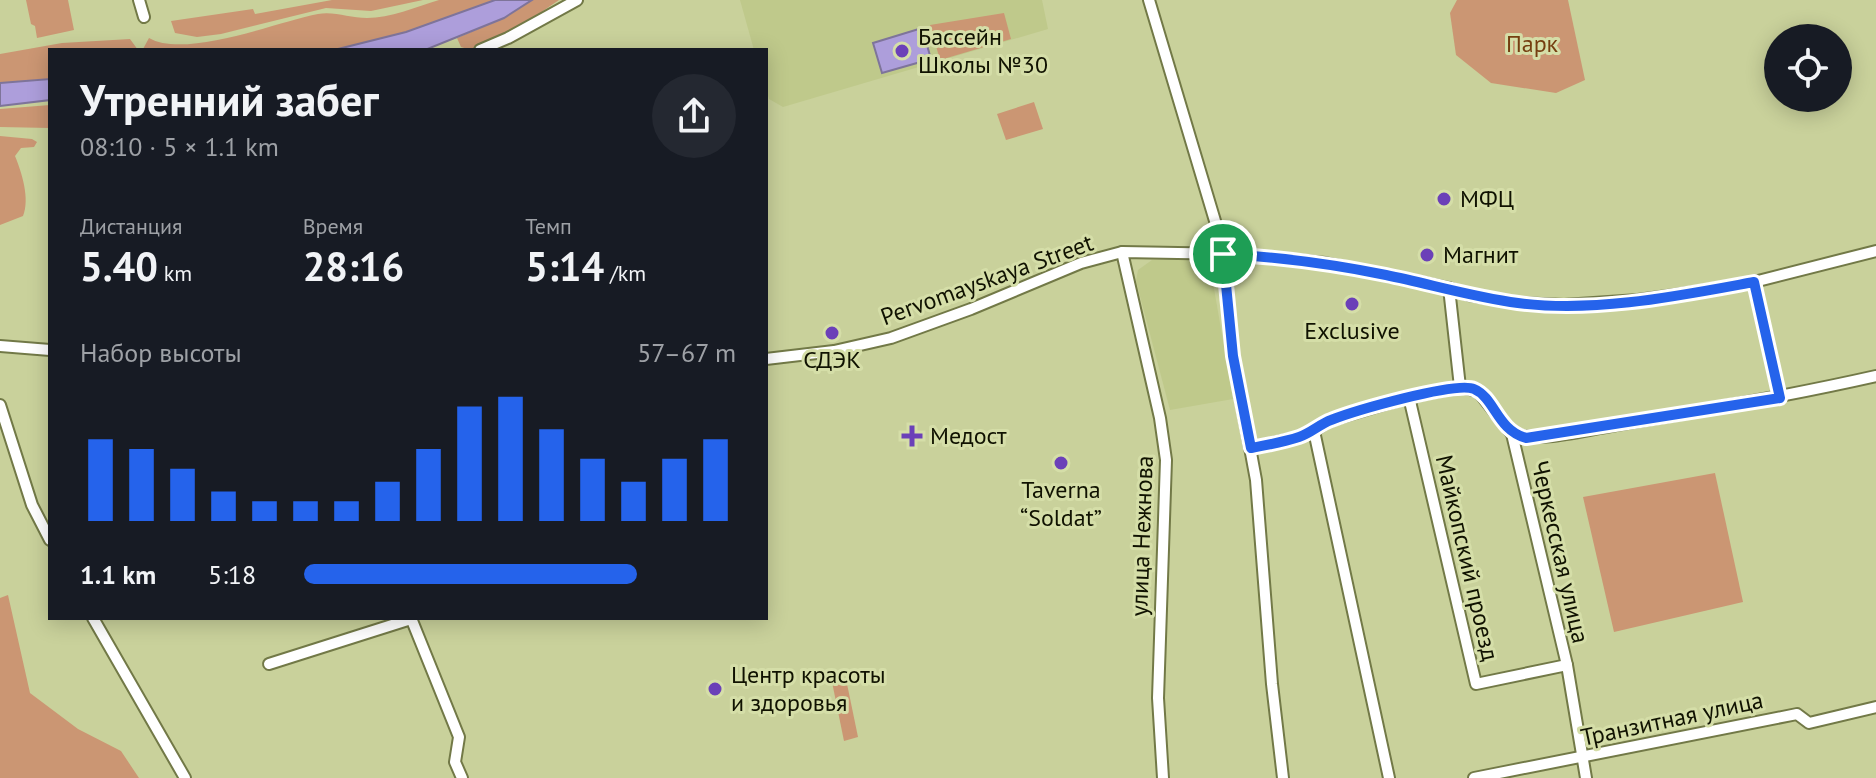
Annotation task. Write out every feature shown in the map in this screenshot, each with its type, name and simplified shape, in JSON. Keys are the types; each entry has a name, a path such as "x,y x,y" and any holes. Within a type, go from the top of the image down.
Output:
{"street":[{"path":"139,0 144,17"},
{"path":"485,48 577,0"},
{"path":"1149,0 1210,197 1223,254 1233,356 1256,480 1272,684 1283,778"},
{"name":"Pervomayskaya Street","path":"768,359 834,351 891,338 1081,263 1122,252 1223,254 1325,263 1449,288 1469,295 1519,303 1564,305 1638,300 1754,282 1876,251"},
{"name":"улица Нежнова","path":"1122,252 1160,418 1166,460 1158,698 1163,778"},
{"path":"1754,282 1780,398"},
{"path":"1251,448 1314,431 1328,421 1409,397 1460,387 1449,288"},
{"path":"0,346 48,350"},
{"path":"1512,434 1526,438 1583,431 1780,398 1876,376"},
{"name":"Черкесская улица","path":"1460,387 1478,391 1512,434 1567,665 1586,778"},
{"name":"Майкопский проезд","path":"1409,397 1476,684 1567,665"},
{"path":"0,405 32,505 48,536"},
{"path":"1314,431 1389,778"},
{"path":"94,620 185,778"},
{"path":"269,664 405,620"},
{"path":"412,620 459,737 455,762 462,778"},
{"name":"Транзитная улица","path":"1480,777 1797,714 1809,723 1876,707"}],"shaded area":[{"path":"495,0 532,0 504,18 430,48 342,48 406,32"},
{"path":"740,0 1042,0 1048,29 783,107 768,95 768,48 753,48"},
{"name":"Бассейн Школы №30","path":"922,28 931,59 882,73 873,43"},
{"path":"48,79 48,100 0,106 0,83"},
{"path":"1152,260 1204,260 1210,265 1233,399 1170,410 1136,281 1138,270"}],"green space":[{"path":"26,0 68,0 74,30 37,38"},
{"path":"332,0 423,0 371,11 326,8 197,37 175,33 171,21 253,9 255,14"},
{"path":"439,0 495,0 406,32 342,48 144,48 149,38 165,43 207,42 318,14 376,18"},
{"path":"532,0 559,0 497,40 471,48 461,47 457,38 504,18"},
{"name":"Парк","path":"1457,0 1568,0 1585,80 1556,93 1491,83 1456,55 1450,13"},
{"path":"1004,13 1011,39 940,60 930,25"},
{"path":"130,39 137,48 48,48 48,79 0,83 0,54 62,43"},
{"path":"1034,102 1043,129 1006,140 997,114"},
{"path":"48,105 48,128 0,127 0,109"},
{"path":"0,136 37,142 34,147 21,148 15,156 25,194 23,216 0,225"},
{"path":"1715,473 1743,602 1614,632 1583,497"},
{"path":"8,595 30,693 78,729 121,751 139,778 0,778 0,598"},
{"path":"846,679 858,737 844,741 832,682"}],"place":[{"name":"Бассейн Школы №30","path":"902,51"},
{"name":"МФЦ","path":"1444,199"},
{"name":"Магнит","path":"1427,255"},
{"name":"Exclusive","path":"1352,304"},
{"name":"СДЭК","path":"832,333"},
{"name":"Медост","path":"912,436"},
{"name":"Taverna “Soldat”","path":"1061,463"},
{"name":"Центр красоты и здоровья","path":"715,689"}],"route":[{"path":"1223,254 1325,263 1449,288 1469,295 1541,305 1638,300 1754,282 1780,398 1526,438 1512,434 1478,391 1460,387 1409,397 1328,421 1296,438 1251,448 1229,330 1223,254"}]}
